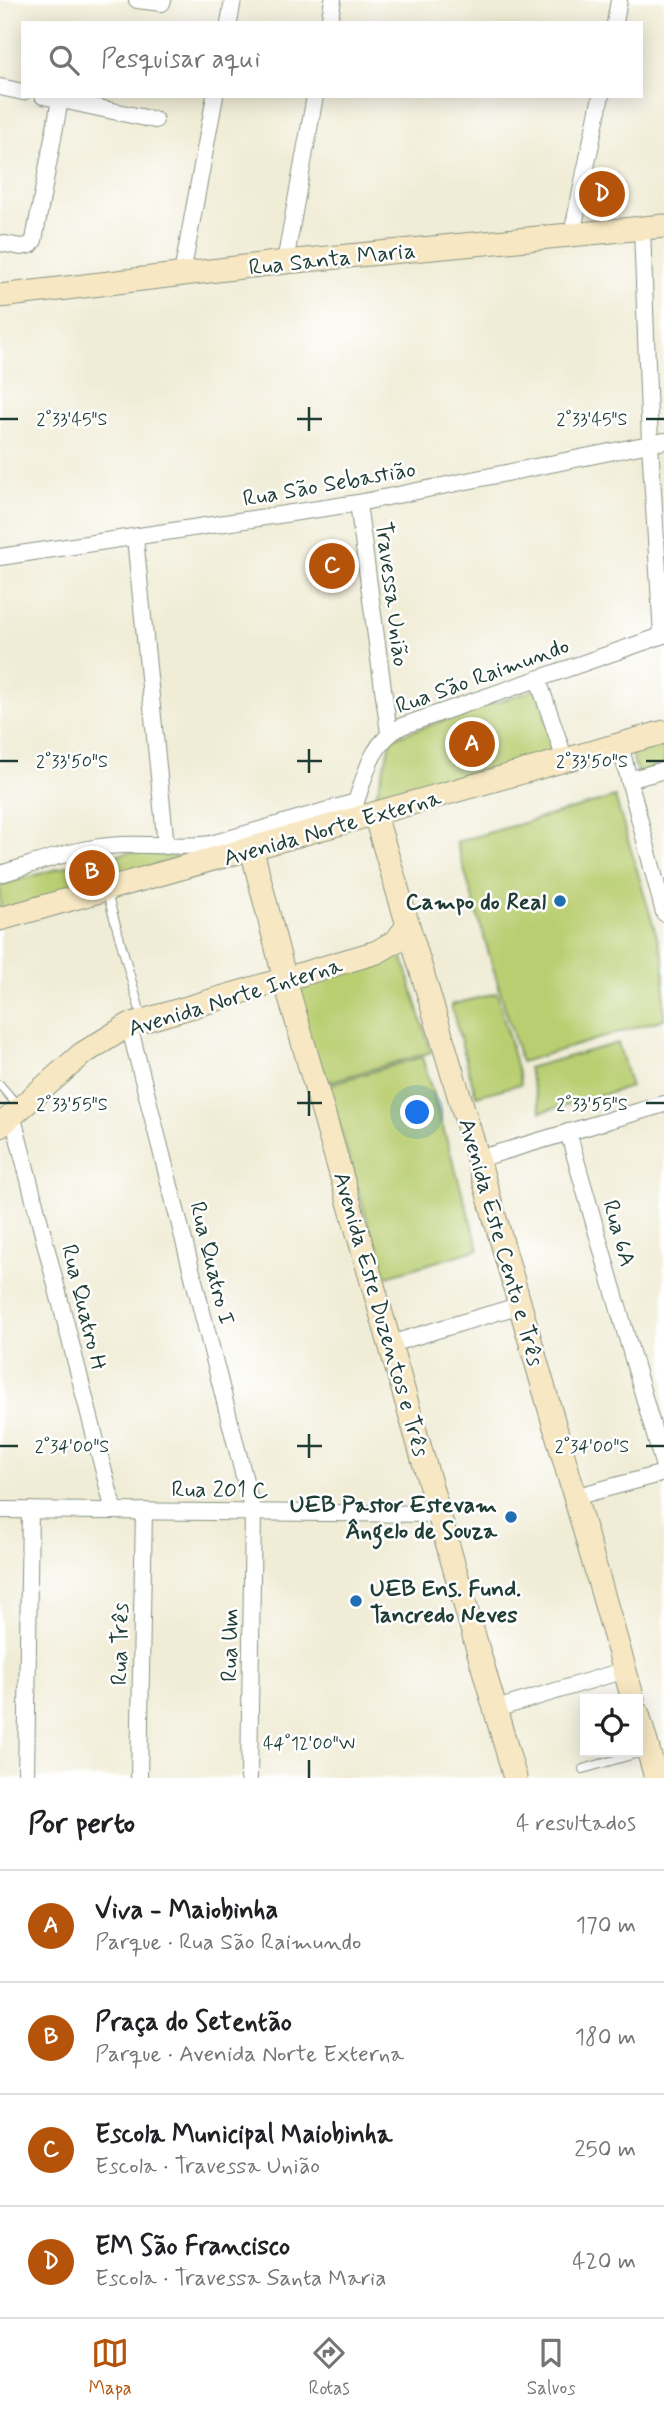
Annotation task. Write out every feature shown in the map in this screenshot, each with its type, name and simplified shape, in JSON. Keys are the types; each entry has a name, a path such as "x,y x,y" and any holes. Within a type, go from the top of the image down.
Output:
{"main road":[{"name":"Rua Santa Maria","path":"0,296 285,262 653,227"},
{"name":"Avenida Norte Externa","path":"0,919 252,850 364,812 664,732"},
{"name":"Avenida Este Cento e Três","path":"364,812 408,926 521,1305 632,1694"},
{"name":"Avenida Este Duzentos e Três","path":"252,850 285,980 515,1778"},
{"name":"Avenida Norte Interna","path":"10,1116 82,1054 136,1023 377,952 396,941 408,926"},
{"path":"643,1732 656,1778"}],"street":[{"path":"137,0 154,3 163,0"},
{"path":"229,21 233,0"},
{"path":"329,21 333,0"},
{"path":"615,21 619,0"},
{"path":"0,87 21,92"},
{"path":"52,98 155,120"},
{"path":"182,274 215,98"},
{"path":"285,262 315,98"},
{"path":"572,234 601,98"},
{"path":"0,243 26,247 34,240 60,100"},
{"path":"653,227 663,639"},
{"name":"Rua São Sebastião","path":"0,557 358,503 657,442"},
{"name":"Travessa União","path":"358,503 389,733"},
{"path":"135,538 166,846"},
{"name":"Rua São Raimundo","path":"364,812 370,758 389,733 402,726 538,679 663,639"},
{"path":"538,679 565,760"},
{"path":"620,745 662,895 664,913"},
{"path":"629,780 664,770"},
{"path":"0,874 99,847 211,844 364,812"},
{"name":"Rua Quatro I","path":"136,1023 253,1512"},
{"path":"478,1159 664,1104"},
{"name":"Rua Quatro H","path":"10,1116 114,1511"},
{"name":"Rua 6A","path":"568,1132 664,1467"},
{"path":"390,1344 521,1305"},
{"path":"574,1497 664,1474"},
{"name":"Rua 201 C","path":"0,1510 439,1514"},
{"path":"26,1778 30,1510"},
{"name":"Rua Três","path":"139,1778 144,1511"},
{"name":"Rua Um","path":"250,1778 253,1512"},
{"path":"496,1709 625,1670"}],"lane":[{"path":"106,889 136,1023"},
{"path":"0,1085 10,1116"},
{"path":"583,1769 648,1750"}],"green space":[{"path":"536,689 557,751 373,806 392,738"},
{"path":"664,742 664,765 637,773 631,751"},
{"name":"Campo do Real","path":"615,797 664,960 664,1019 521,1062 456,842"},
{"path":"131,852 183,857 0,911 0,885 89,860"},
{"path":"402,955 431,1052 321,1084 292,988"},
{"path":"497,993 521,1084 476,1096 451,1005"},
{"path":"618,1043 631,1087 541,1112 528,1068"},
{"path":"422,1057 479,1249 384,1277 327,1085"}],"place":[{"name":"EM São Francisco","path":"602,194"},
{"name":"Escola Municipal Maiobinha","path":"332,566"},
{"name":"Viva - Maiobinha","path":"472,744"},
{"name":"Praça do Setentão","path":"92,873"},
{"name":"Campo do Real","path":"560,901"},
{"name":"UEB Pastor Estevam Ângelo de Souza","path":"511,1517"},
{"name":"UEB Ens. Fund. Tancredo Neves","path":"356,1601"}]}
